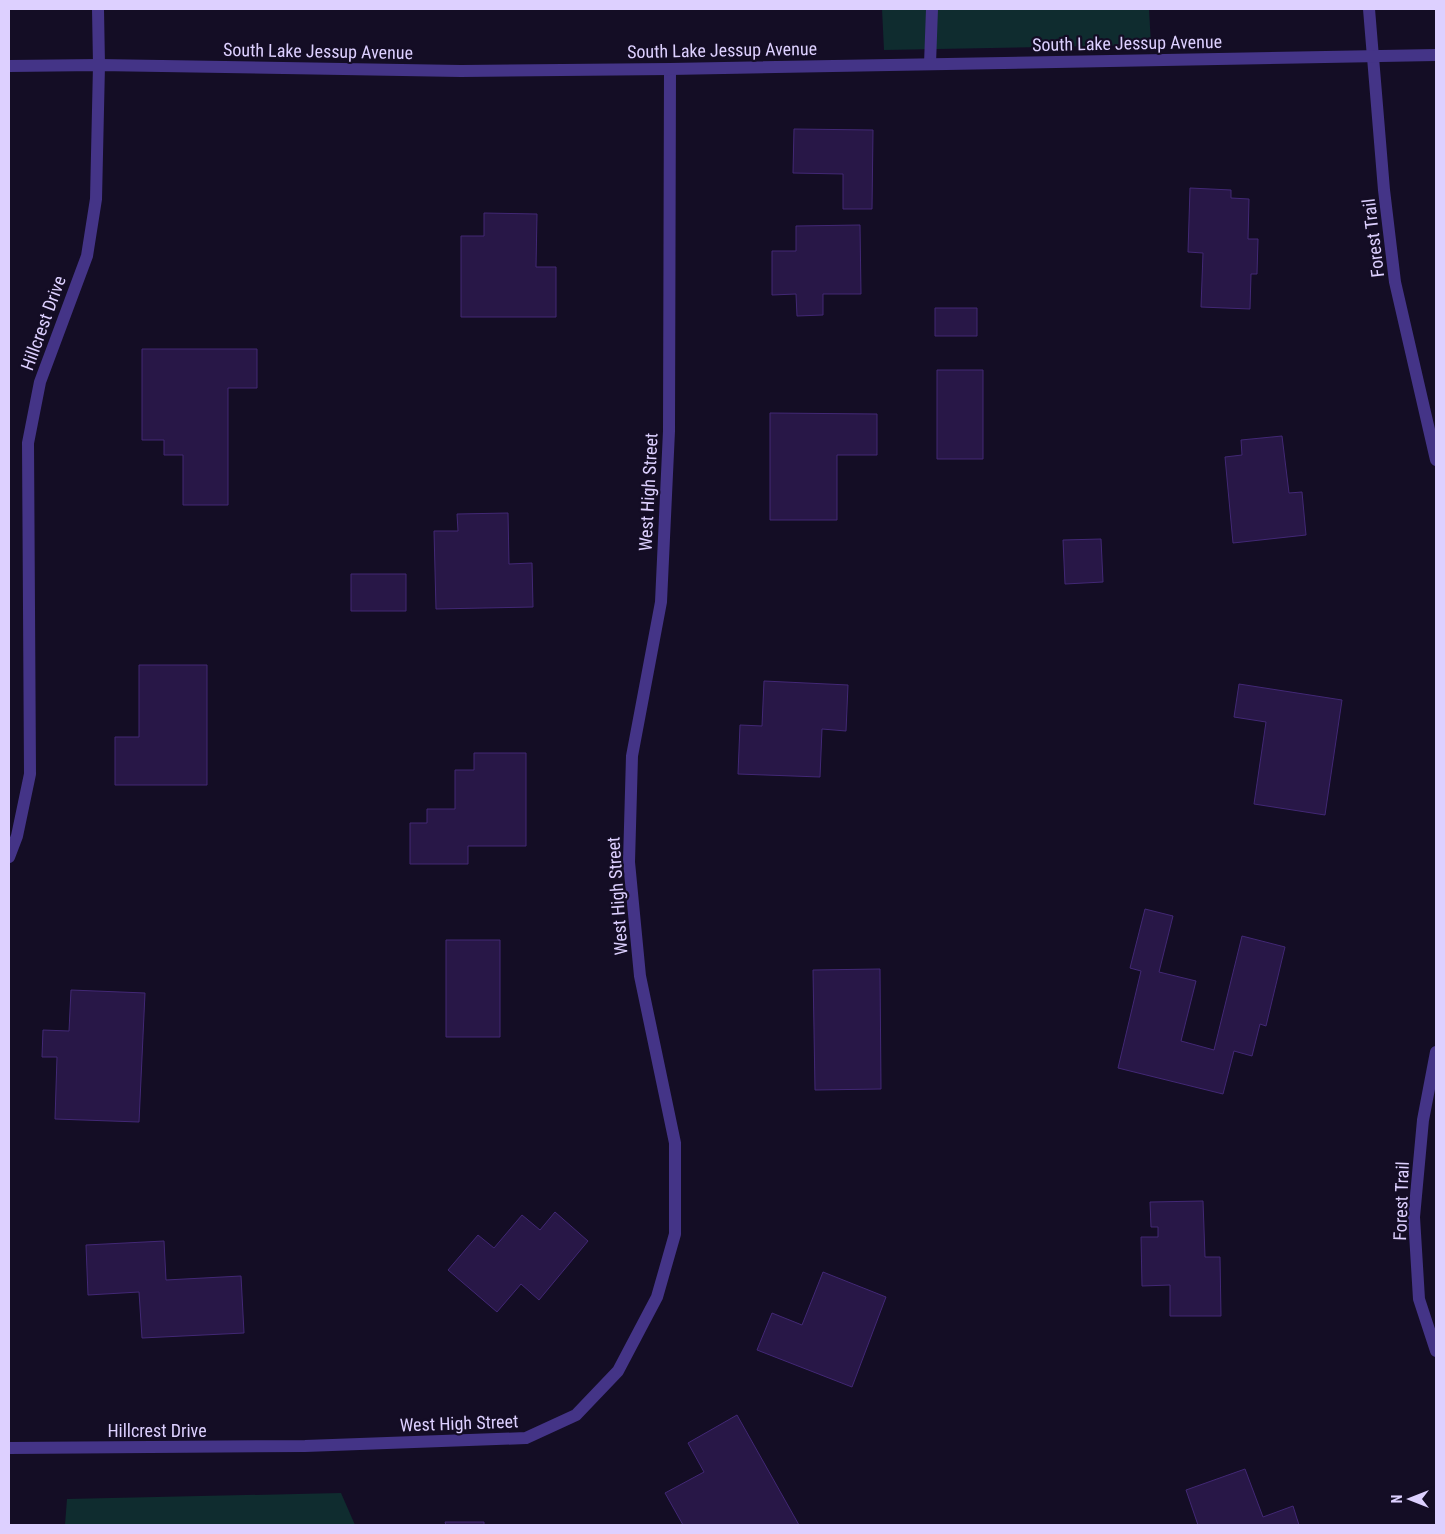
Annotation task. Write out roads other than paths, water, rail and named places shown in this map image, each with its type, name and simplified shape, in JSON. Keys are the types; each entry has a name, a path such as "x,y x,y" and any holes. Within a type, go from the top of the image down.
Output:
{"street":[{"name":"Hillcrest Drive","path":"9,857 17,836 30,774 28,443 40,382 86,256 96,199 99,65 98,9"},
{"path":"930,64 932,9"},
{"name":"Forest Trail","path":"1369,9 1384,190 1396,282 1436,460"},
{"name":"South Lake Jessup Avenue","path":"9,66 99,65 461,71 1436,55"},
{"name":"West High Street","path":"305,1446 526,1438 576,1415 618,1371 657,1298 675,1234 675,1143 640,976 628,862 632,756 661,602 669,431 670,69"},
{"name":"Forest Trail","path":"1436,1052 1423,1120 1414,1217 1419,1299 1436,1351"},
{"name":"Hillcrest Drive","path":"9,1448 305,1446"}]}
